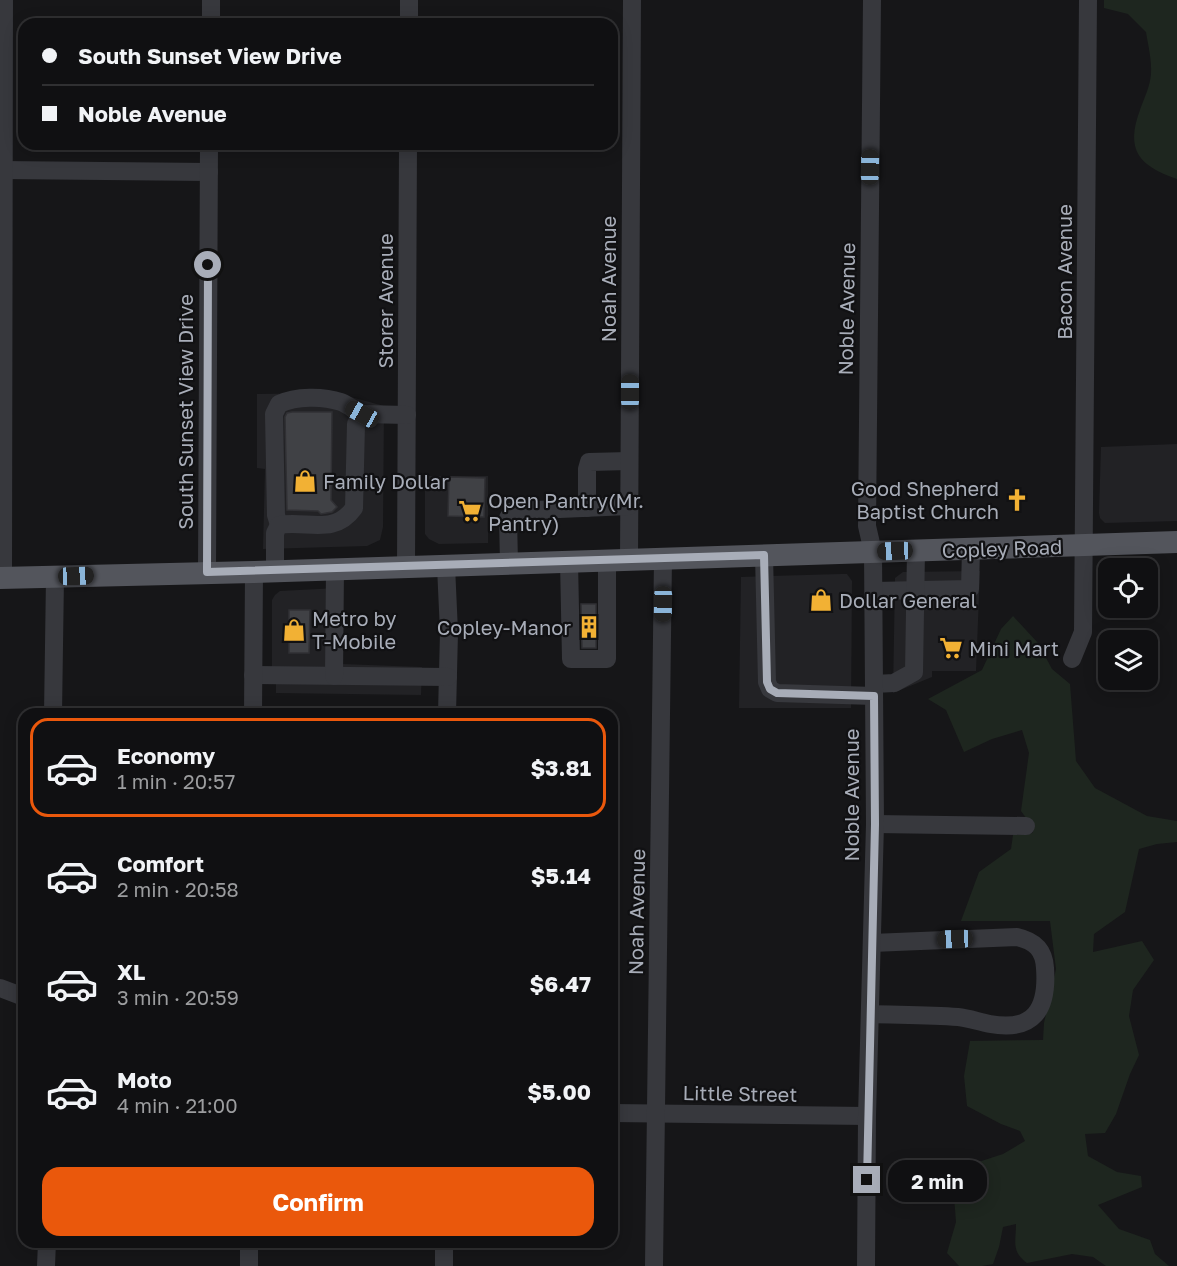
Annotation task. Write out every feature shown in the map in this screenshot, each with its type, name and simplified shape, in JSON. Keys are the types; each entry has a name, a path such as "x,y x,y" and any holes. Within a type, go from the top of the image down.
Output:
{"main road":[{"name":"Copley Road","path":"1,578 1177,542"}],"street":[{"path":"1,578 1,170 4,0"},
{"path":"211,0 211,18"},
{"path":"409,0 409,18"},
{"name":"Noah Avenue","path":"569,561 571,659 607,659 618,559 629,506 632,0"},
{"name":"Noble Avenue","path":"866,1266 867,1116 875,824 873,552 867,526 872,0"},
{"name":"Bacon Avenue","path":"1072,659 1083,632 1088,0"},
{"name":"South Sunset View Drive","path":"207,572 209,150"},
{"name":"Storer Avenue","path":"406,566 408,150"},
{"path":"1,170 209,172"},
{"path":"253,708 253,675 265,571 279,525 276,515 274,414 279,404 289,399 321,399 341,402 362,414 407,415"},
{"path":"279,525 333,524 346,518 354,508 356,424 362,414"},
{"path":"587,508 589,462 629,461"},
{"path":"509,563 508,518 513,512 629,506"},
{"path":"874,591 970,589 971,549"},
{"path":"764,555 767,682 770,689 777,693 874,690 894,683 914,672 916,551"},
{"name":"Noah Avenue","path":"654,1266 663,558"},
{"path":"446,566 447,708"},
{"path":"334,676 335,569"},
{"path":"53,708 55,577"},
{"path":"253,675 448,677"},
{"path":"875,824 1026,826"},
{"path":"870,1014 949,1016 990,1024 1022,1024 1032,1019 1038,1011 1046,982 1044,960 1040,948 1029,940 1017,937 872,943"},
{"path":"0,988 18,995"},
{"name":"Little Street","path":"618,1113 867,1116"},
{"path":"46,1248 46,1266"},
{"path":"249,1248 249,1266"},
{"path":"444,1248 444,1266"}],"shaded area":[{"path":"1104,0 1177,0 1177,179 1145,162 1135,146 1136,124 1151,74 1146,32 1128,14 1104,8"},
{"path":"336,393 384,406 383,527 380,540 367,546 263,549 265,469 257,468 257,394"},
{"path":"1177,444 1177,521 1105,523 1099,513 1101,447"},
{"path":"425,476 488,476 488,543 439,544 429,539 425,534"},
{"path":"980,571 976,671 932,671 932,677 893,693 895,578 903,572"},
{"path":"847,574 852,581 851,708 739,708 741,577"},
{"path":"338,588 342,664 422,667 421,695 276,693 276,683 272,683 272,600 280,591"},
{"path":"1013,616 1038,643 1052,669 1070,684 1076,761 1095,788 1147,816 1177,821 1177,842 1139,849 1125,912 1094,934 1093,952 1142,941 1154,960 1133,990 1129,1016 1139,1055 1116,1114 1105,1133 1085,1134 1088,1156 1117,1172 1141,1176 1142,1187 1098,1205 1119,1229 1150,1240 1155,1254 1169,1266 1106,1266 1093,1257 1072,1254 1027,1263 1016,1250 1016,1224 1003,1227 993,1264 959,1266 947,1253 956,1222 954,1196 960,1168 1003,1154 1025,1141 1020,1131 967,1106 964,1076 970,1041 1043,1040 1044,1023 1056,969 1050,921 961,921 979,872 1011,849 1013,835 1033,833 1021,811 1029,753 1022,730 992,739 964,752 946,710 928,699 982,670 1001,629"}],"building":[{"path":"332,412 331,500 337,507 332,512 321,514 318,511 287,510 285,417 287,413"},
{"path":"449,477 485,478 484,517 448,516"},
{"path":"581,604 596,604 596,648 582,648"},
{"path":"289,610 310,610 309,653 289,653"}],"place":[{"name":"Family Dollar","path":"305,481"},
{"name":"Good Shepherd Baptist Church","path":"1017,500"},
{"name":"Open Pantry(Mr. Pantry)","path":"470,511"},
{"name":"Dollar General","path":"821,600"},
{"name":"Copley-Manor","path":"589,627"},
{"name":"Metro by T-Mobile","path":"294,630"},
{"name":"Mini Mart","path":"951,648"}],"route":[{"path":"208,265 207,572 764,555 767,682 770,689 777,693 874,696 875,824 867,1180"}]}
